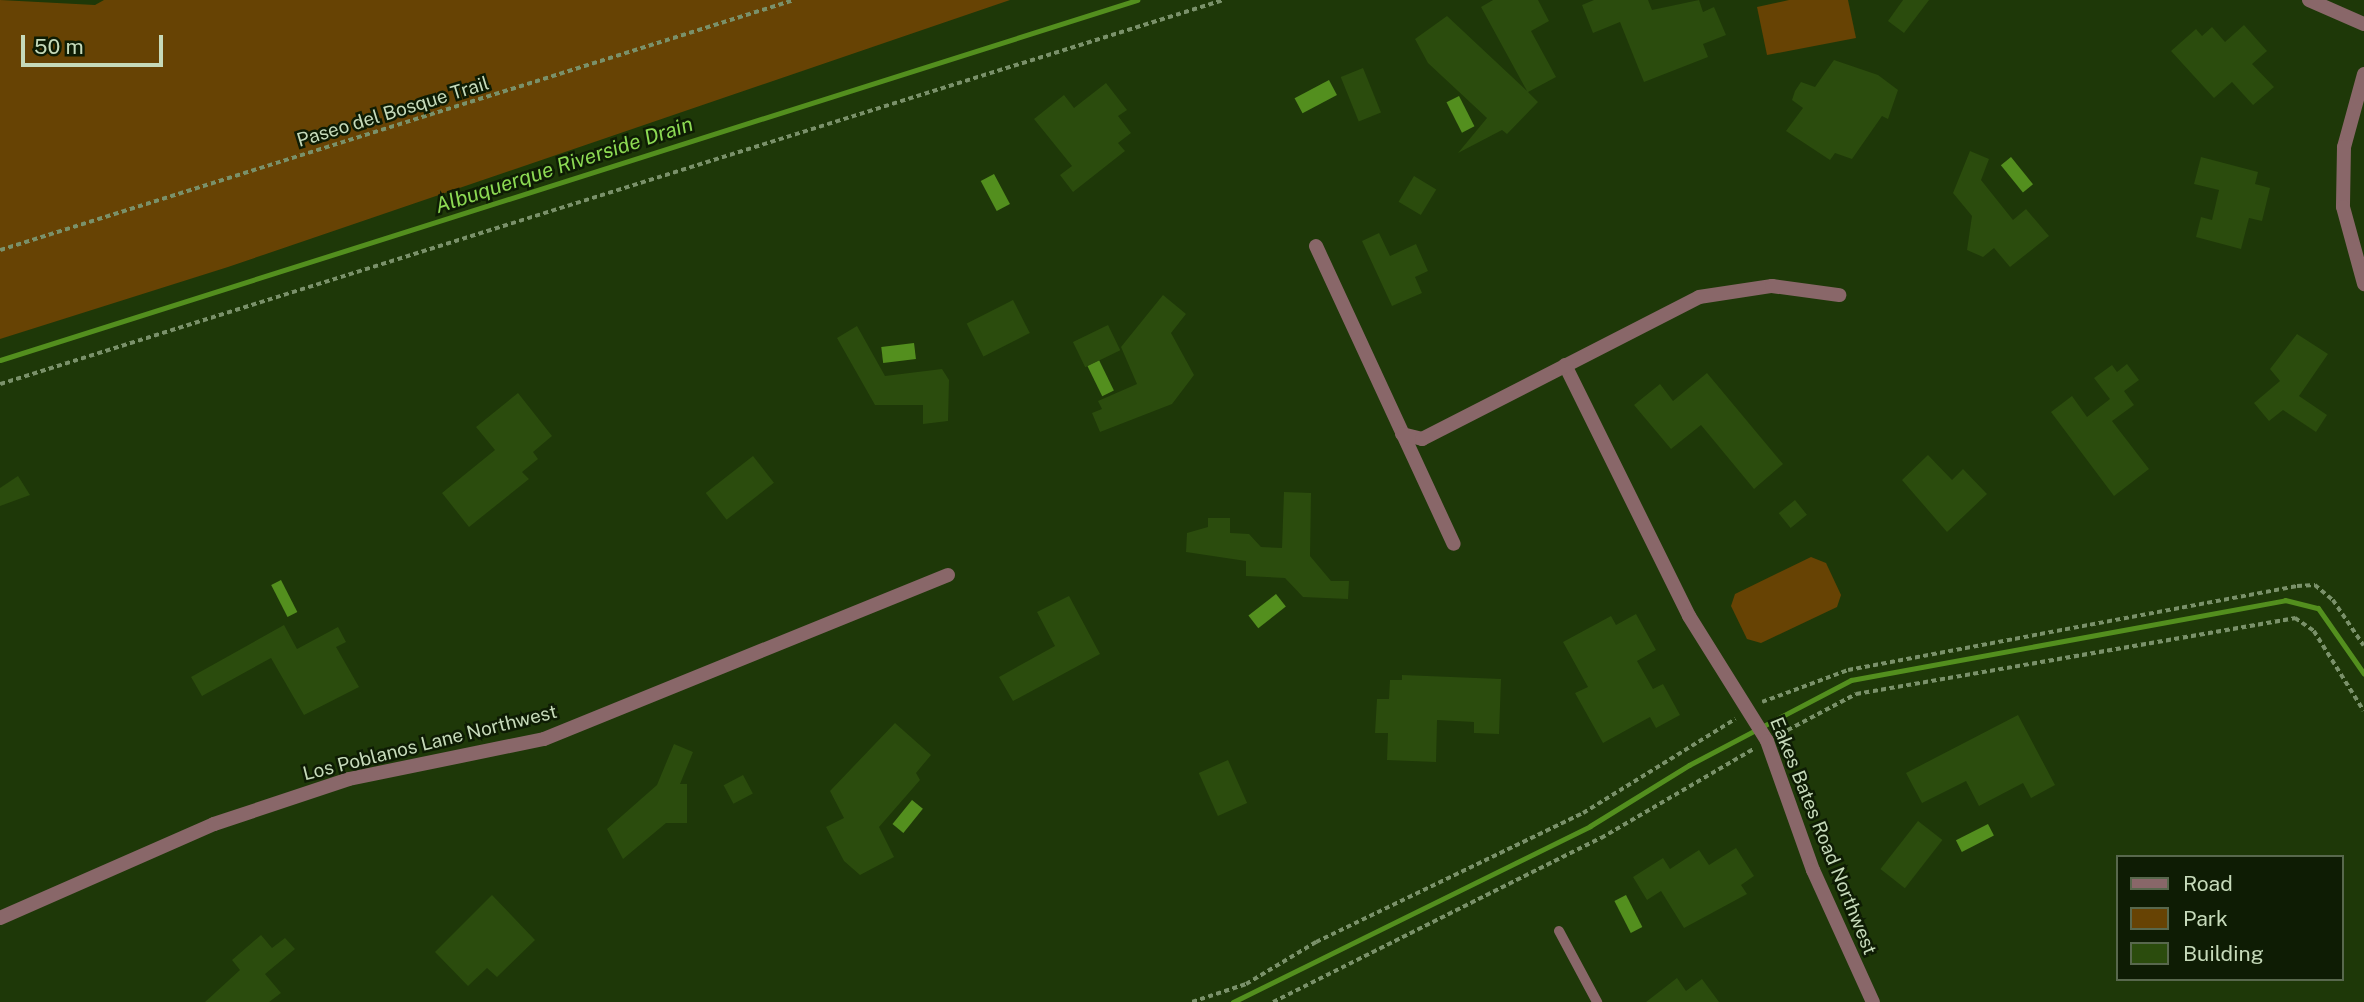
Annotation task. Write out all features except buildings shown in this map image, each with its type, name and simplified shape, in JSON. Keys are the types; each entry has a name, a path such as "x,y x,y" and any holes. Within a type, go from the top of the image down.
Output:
{"street":[{"path":"2309,0 2364,24"},
{"path":"2364,74 2344,147 2343,207 2364,284"},
{"path":"1316,246 1454,544"},
{"path":"1402,434 1422,439 1699,297 1772,286 1839,295"},
{"name":"Eakes Bates Road Northwest","path":"1565,365 1689,616 1767,741 1813,870 1873,1002"},
{"name":"Los Poblanos Lane Northwest","path":"0,918 197,829 349,779 544,739 948,575"}],"lane":[{"path":"1559,931 1597,1002"}],"path":[{"name":"Paseo del Bosque Trail","path":"0,250 794,0"},
{"path":"0,384 1223,0"},
{"path":"1273,1002 1601,838 1767,741 1856,694 2295,618 2314,631 2364,711"}],"green space":[{"path":"0,0 95,5 104,0 1010,0 228,267 0,339"},
{"path":"1789,0 1848,0 1856,38 1767,55 1757,7"},
{"path":"1811,557 1826,563 1841,595 1837,607 1761,643 1747,639 1731,606 1735,594"}],"shaded area":[{"path":"1329,80 1337,95 1303,113 1295,98"},
{"path":"1459,96 1474,126 1462,133 1447,102"},
{"path":"2011,157 2033,184 2023,192 2001,165"},
{"path":"994,174 1010,204 997,211 981,181"},
{"path":"914,343 916,359 883,363 881,347"},
{"path":"1099,360 1114,391 1102,396 1087,366"},
{"path":"281,580 297,612 288,617 271,585"},
{"path":"1276,594 1286,607 1258,628 1248,616"},
{"path":"912,800 923,809 903,833 892,824"},
{"path":"1988,824 1994,836 1962,852 1956,840"},
{"path":"1626,895 1642,927 1631,933 1614,901"}],"waterway":[{"name":"Albuquerque Riverside Drain","path":"0,360 1137,0"},
{"path":"1233,1002 1590,826 1689,765 1851,680 2285,600 2318,608 2364,674"}]}
